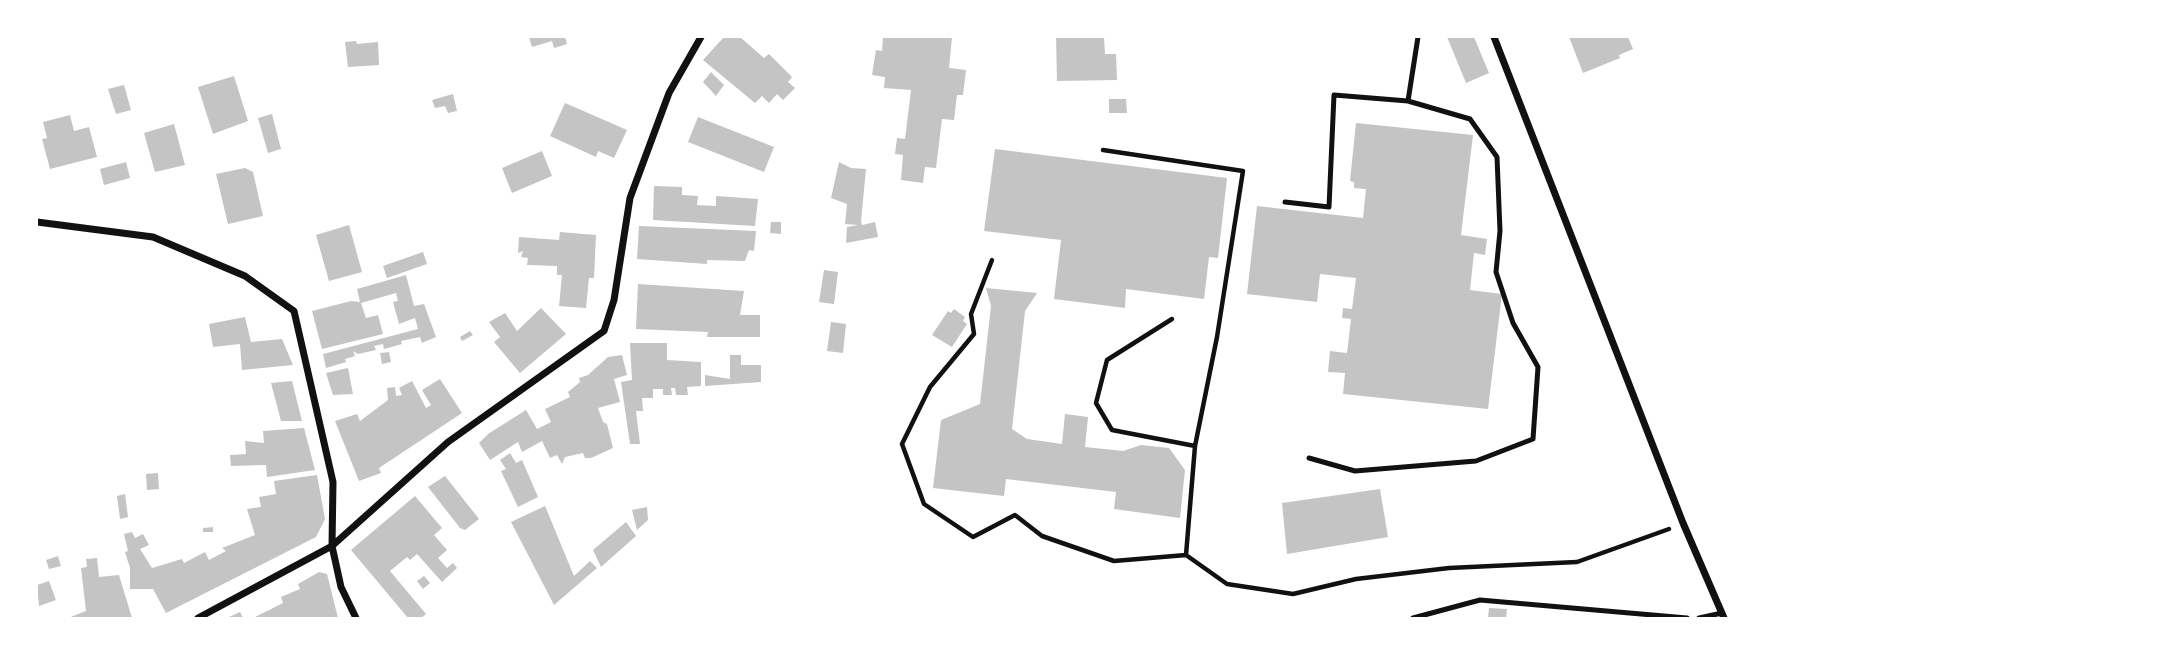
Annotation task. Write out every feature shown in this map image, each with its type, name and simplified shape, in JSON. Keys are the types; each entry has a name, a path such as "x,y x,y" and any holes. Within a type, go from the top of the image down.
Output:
{"street":[{"path":"198,618 332,546 448,442 604,331 614,300 630,198 670,93 701,37"},
{"path":"1494,37 1683,523 1723,616"},
{"path":"37,222 153,237 245,276 294,311 333,482 332,546 341,587 356,618"}],"lane":[{"path":"1408,101 1419,37"},
{"path":"1285,202 1329,207 1334,95 1408,101 1470,119 1497,157 1500,232 1496,272 1513,323 1538,367 1532,439 1476,461 1355,471 1309,458"},
{"path":"1413,618 1480,600 1687,618"},
{"path":"1699,618 1723,616"}],"path":[{"path":"1103,150 1243,171 1217,337 1195,446 1186,555"},
{"path":"992,260 971,314 974,334 930,387 902,444 924,504 974,537 1015,515 1042,536 1114,561 1186,555 1227,584 1293,594 1356,579 1449,568 1577,562 1683,523"},
{"path":"1172,319 1107,360 1096,403 1112,430 1195,446"}],"building":[{"path":"529,37 565,37 567,44 554,48 552,41 532,47"},
{"path":"724,37 740,37 764,58 769,54 792,77 788,82 795,88 783,100 777,94 769,103 762,96 755,103 703,60"},
{"path":"883,37 952,37 949,68 966,70 963,95 957,95 954,120 942,119 936,168 925,167 923,183 901,180 903,155 895,154 897,138 905,139 911,90 884,88 885,77 872,75 876,50 882,51"},
{"path":"1056,37 1104,37 1105,54 1116,54 1117,80 1057,81"},
{"path":"1447,37 1474,37 1489,73 1466,83"},
{"path":"1569,37 1628,37 1633,49 1619,55 1620,58 1583,73"},
{"path":"356,41 357,44 378,42 379,65 348,67 345,42"},
{"path":"711,72 724,85 716,96 703,82"},
{"path":"234,76 248,121 213,134 198,87"},
{"path":"124,85 131,110 116,114 108,89"},
{"path":"453,94 457,111 448,113 445,106 435,108 432,100"},
{"path":"1109,99 1126,99 1127,113 1109,113"},
{"path":"565,103 627,130 614,158 598,151 596,157 550,136"},
{"path":"272,114 281,149 268,153 258,118"},
{"path":"70,115 74,131 89,127 97,157 50,169 42,139 47,138 43,122"},
{"path":"698,117 774,147 764,172 688,142"},
{"path":"1356,123 1473,135 1461,235 1487,239 1485,255 1474,253 1470,290 1502,294 1488,409 1343,394 1345,373 1328,372 1330,351 1347,353 1351,319 1342,318 1343,308 1352,309 1356,278 1320,274 1317,302 1247,294 1257,206 1363,218 1366,189 1354,188 1354,182 1350,181"},
{"path":"174,124 185,165 155,172 144,133"},
{"path":"995,149 1227,178 1218,258 1209,257 1204,299 1126,289 1125,308 1054,299 1061,240 984,231"},
{"path":"542,151 552,176 512,193 502,168"},
{"path":"126,162 130,178 104,185 100,169"},
{"path":"839,162 851,168 866,169 861,221 862,225 875,222 878,237 846,243 847,227 858,225 845,224 847,204 831,198"},
{"path":"245,168 253,172 263,216 228,224 216,174"},
{"path":"654,186 682,187 682,195 698,196 697,205 716,206 716,196 758,199 755,226 653,220"},
{"path":"771,222 781,222 781,234 770,233"},
{"path":"349,225 362,272 329,281 316,235"},
{"path":"639,226 756,231 754,251 749,250 745,261 707,260 707,264 637,259"},
{"path":"560,232 596,235 594,278 589,278 586,308 559,306 562,275 557,275 557,266 527,265 528,258 521,257 523,251 518,253 519,237 559,240"},
{"path":"423,252 427,264 387,278 383,266"},
{"path":"824,270 838,272 834,304 819,302"},
{"path":"406,275 414,306 424,304 436,337 422,343 420,337 401,341 402,344 384,349 383,344 374,346 376,350 358,354 353,351 355,356 345,359 346,362 326,368 323,354 418,329 415,318 399,324 393,302 398,301 396,293 361,303 366,318 378,315 383,334 322,349 312,311 351,301 360,302 357,289"},
{"path":"638,284 744,291 740,315 760,315 760,337 707,337 708,332 636,329"},
{"path":"986,288 1037,293 1025,311 1012,429 1027,439 1062,444 1065,414 1088,417 1085,447 1123,451 1141,445 1169,448 1185,470 1180,518 1114,509 1116,492 1006,479 1004,496 933,488 941,420 980,404 991,306"},
{"path":"541,308 566,334 520,373 494,342 500,337 489,322 505,313 517,331"},
{"path":"954,309 965,317 963,321 967,324 952,347 932,335 948,311 951,313"},
{"path":"245,317 251,342 282,339 293,365 242,370 240,344 213,347 209,324"},
{"path":"831,322 846,324 843,353 827,351"},
{"path":"470,331 473,335 462,341 460,337"},
{"path":"630,343 667,343 667,360 701,362 701,386 687,387 688,395 676,395 675,388 671,388 672,395 663,395 663,389 653,389 653,398 642,398 643,411 636,411 640,444 630,444 621,382 632,380"},
{"path":"389,352 391,362 382,364 380,353"},
{"path":"622,355 627,375 614,379 620,402 598,408 603,422 607,424 613,448 591,458 585,458 583,453 565,457 562,464 557,455 550,458 542,441 522,452 518,442 490,460 479,443 488,434 526,410 537,429 551,422 545,409 570,397 568,392 580,382 579,378 588,375 608,357"},
{"path":"730,355 741,355 741,365 761,365 761,382 705,386 705,375 730,379"},
{"path":"348,368 353,394 333,395 326,373"},
{"path":"440,379 462,413 379,468 381,473 359,481 335,421 357,414 360,421 388,400 387,388 395,387 396,396 402,395 399,388 412,381 426,408 431,405 422,390"},
{"path":"292,381 302,421 281,421 271,383"},
{"path":"304,428 315,470 267,477 266,465 231,466 230,455 246,454 245,441 264,443 263,431"},
{"path":"510,453 516,463 522,460 538,497 518,507 501,471 506,469 500,460"},
{"path":"158,473 159,489 147,490 146,474"},
{"path":"317,475 325,519 316,537 166,613 153,589 130,589 130,568 125,552 128,551 124,534 132,532 135,538 143,534 149,545 140,549 152,568 182,559 184,563 205,552 209,560 226,551 222,548 255,535 247,509 261,507 259,497 276,494 274,481"},
{"path":"445,476 479,519 465,530 460,528 428,487"},
{"path":"1380,489 1388,537 1287,554 1282,503"},
{"path":"125,494 128,517 120,519 117,496"},
{"path":"415,496 442,528 434,535 447,550 438,558 447,568 453,563 457,568 442,582 417,554 410,560 407,557 390,571 426,614 421,618 408,618 351,550"},
{"path":"545,506 574,576 590,561 597,568 554,605 511,522"},
{"path":"647,507 648,520 637,530 632,510"},
{"path":"626,522 636,536 601,567 593,550"},
{"path":"213,527 213,532 203,532 203,528"},
{"path":"58,556 61,566 49,569 46,560"},
{"path":"97,558 99,577 119,575 132,618 68,618 86,611 81,568 87,567 86,559"},
{"path":"319,572 327,574 338,618 253,618 283,603 281,597 300,589 298,584"},
{"path":"424,576 430,583 423,589 417,581"},
{"path":"49,581 56,600 39,606 37,585"},
{"path":"1489,608 1507,609 1506,618 1488,618"},
{"path":"240,612 243,618 227,618"}]}
